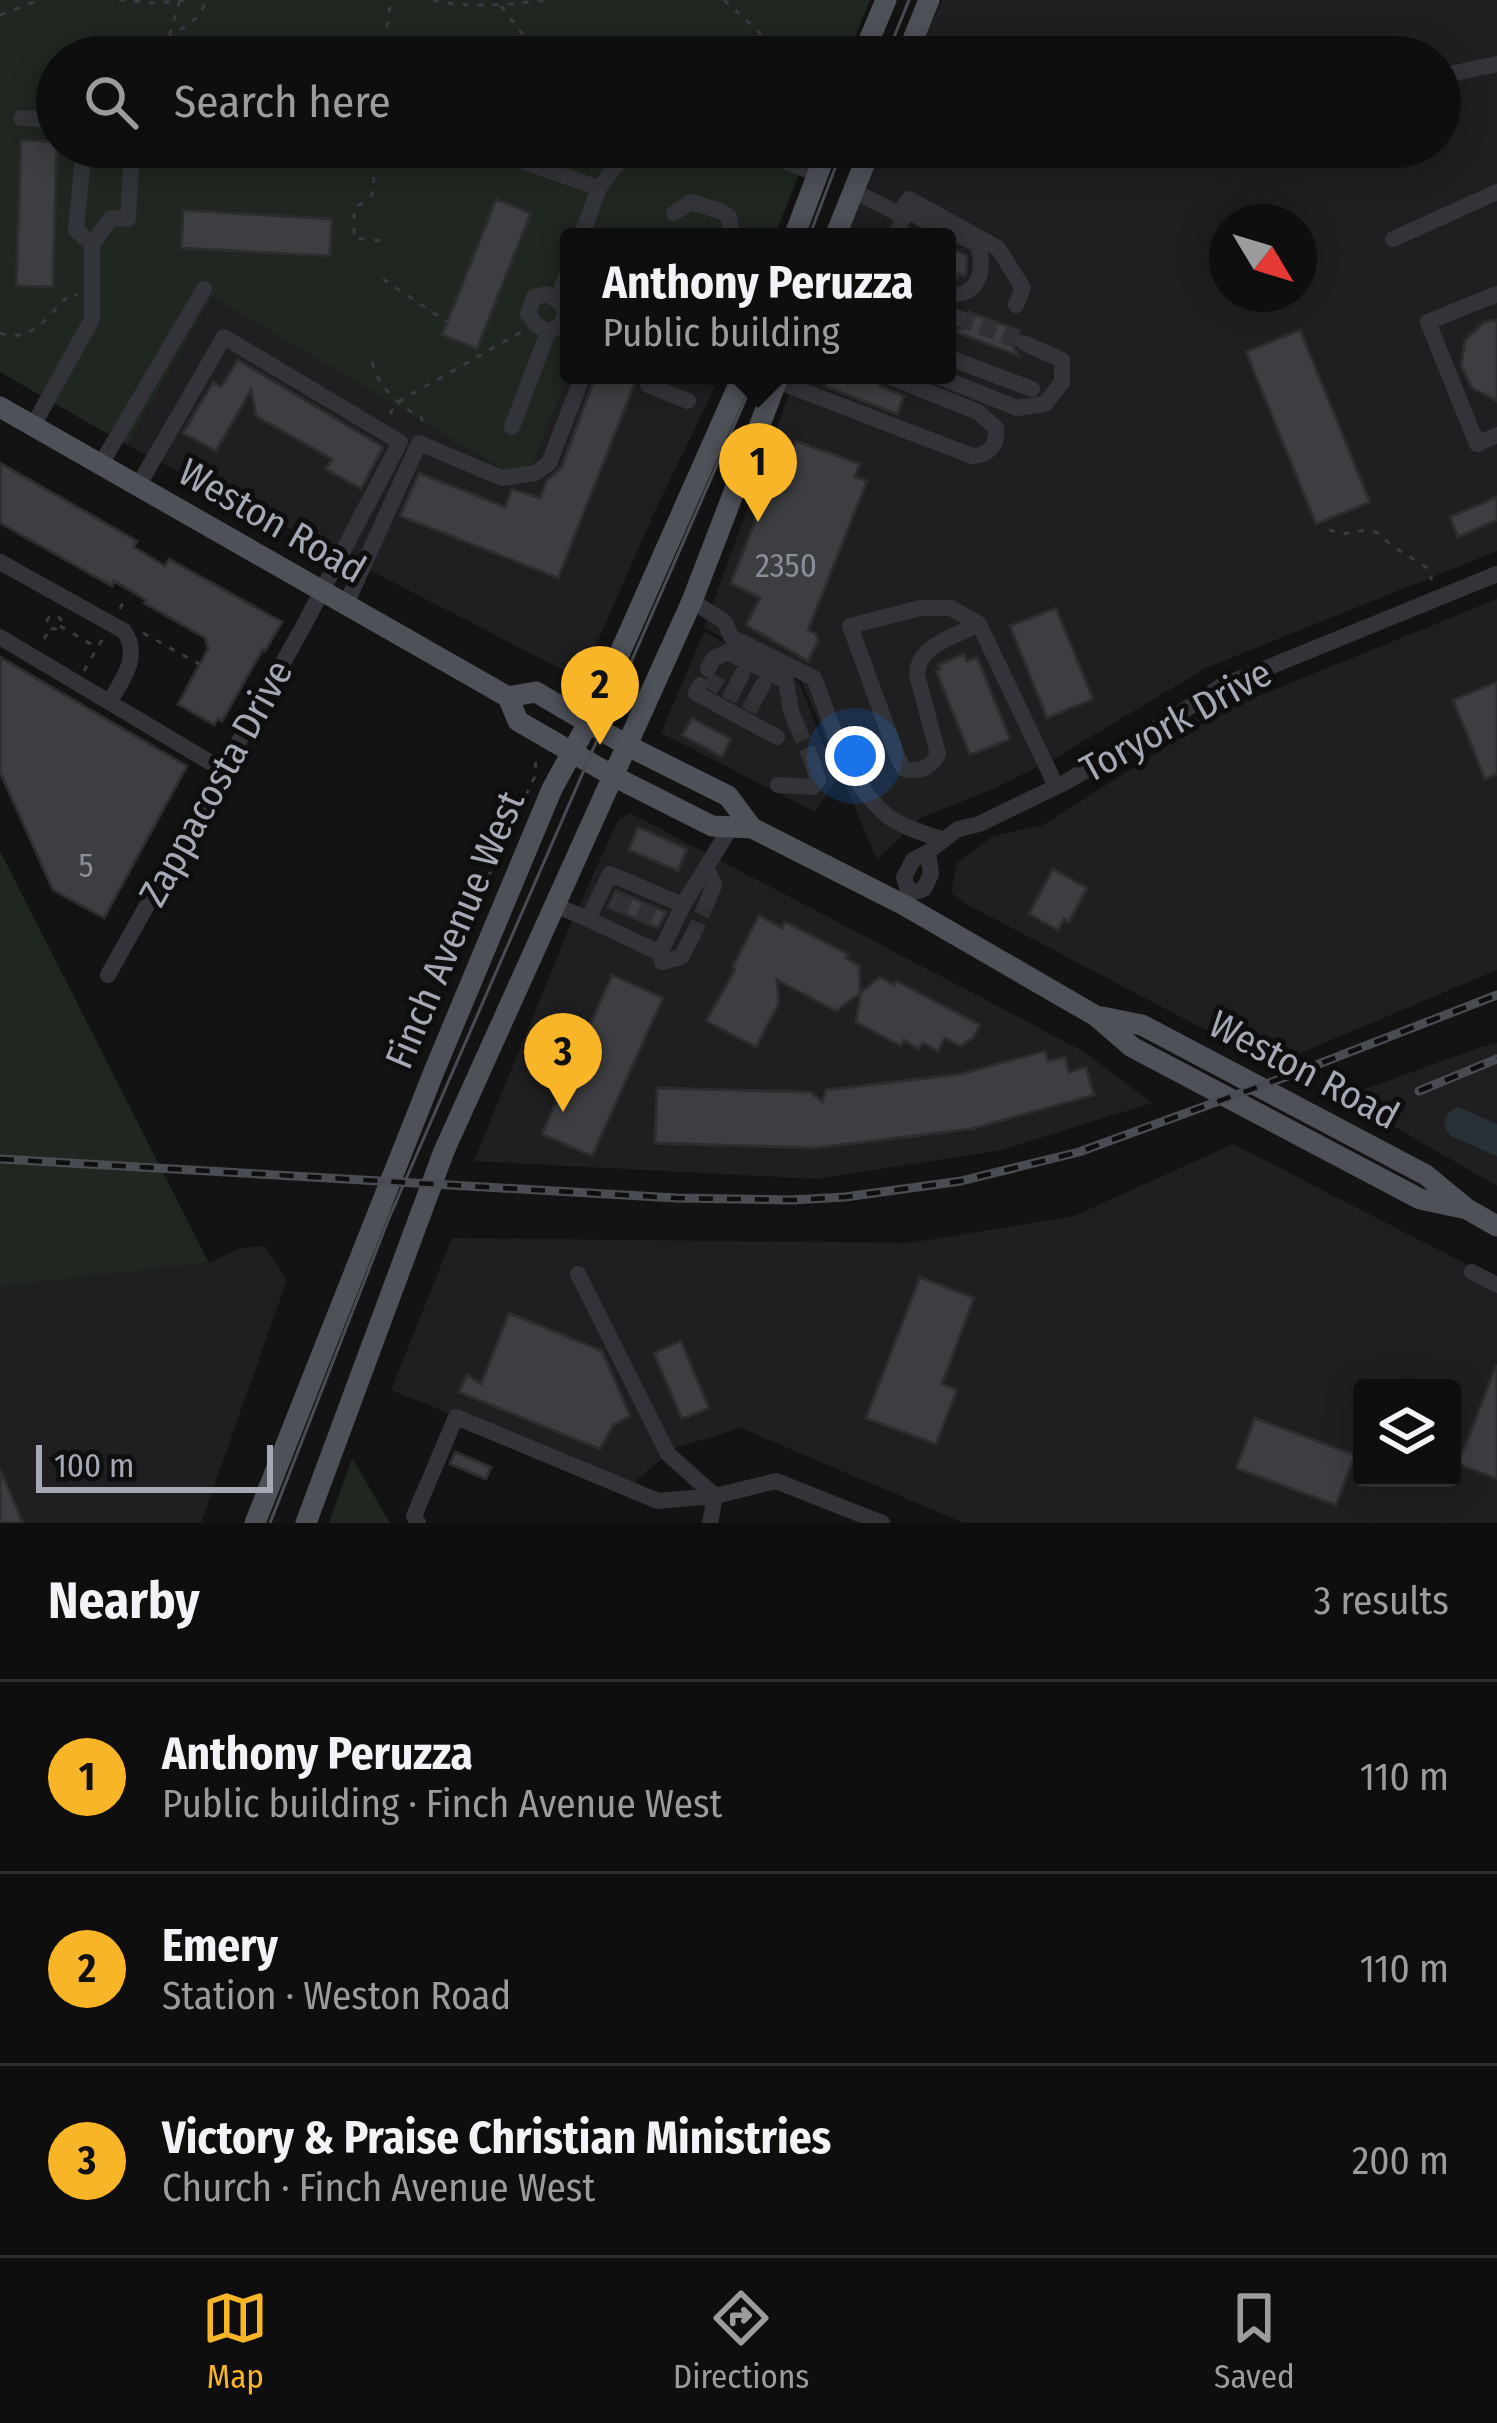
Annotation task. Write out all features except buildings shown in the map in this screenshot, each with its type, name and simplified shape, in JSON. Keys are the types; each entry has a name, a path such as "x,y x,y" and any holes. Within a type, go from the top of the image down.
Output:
{"main road":[{"path":"871,36 886,0"},
{"path":"914,36 928,0"},
{"path":"797,228 819,168"},
{"path":"843,228 863,168"},
{"name":"Finch Avenue West","path":"255,1523 552,789 588,723 739,384"},
{"name":"Finch Avenue West","path":"306,1523 444,1151 692,601 776,384"},
{"name":"Weston Road","path":"0,407 508,697 518,721 613,776 712,826 741,828 906,900 1096,1016 1132,1047 1420,1199 1467,1209 1497,1226"},
{"name":"Weston Road","path":"508,697 536,692 628,746 728,796 741,828"}],"street":[{"path":"1461,72 1497,64"},
{"path":"21,118 36,119"},
{"path":"82,168 76,230 92,244"},
{"path":"78,211 128,219 131,168"},
{"path":"541,168 599,188"},
{"path":"584,228 599,188 614,168"},
{"path":"802,168 817,174"},
{"path":"854,190 902,215 919,215 938,228"},
{"path":"1393,239 1497,192"},
{"path":"898,228 909,199 998,248 1023,288 1016,304"},
{"path":"674,213 691,202 720,211 728,217 730,228"},
{"path":"33,426 92,319 92,244 111,218"},
{"path":"956,235 976,243 982,266 978,279 956,296"},
{"path":"101,464 204,289"},
{"path":"557,301 560,293"},
{"path":"541,328 528,314 535,297 547,294 560,302"},
{"path":"1497,294 1428,322 1477,444 1497,436"},
{"path":"541,328 560,326"},
{"path":"512,427 541,328"},
{"name":"Zappacosta Drive","path":"108,975 400,442 224,337 138,485"},
{"path":"956,383 1017,408 1045,404 1062,382 1062,360 1024,343"},
{"path":"956,360 1032,389"},
{"path":"346,604 419,443 502,478 535,472 549,463 580,384"},
{"path":"791,384 972,456 994,445 996,428 978,412 908,384"},
{"path":"648,385 688,401"},
{"path":"0,562 128,636 132,658 110,701"},
{"name":"Toryork Drive","path":"934,846 958,829 979,824 1137,742 1220,688 1497,574"},
{"path":"692,601 725,622 731,637 814,678 854,778 887,815 934,846 924,889 906,900"},
{"path":"980,624 924,652 917,662 938,754 932,765 916,771 904,769 850,626 920,608 951,608 980,624 1056,786"},
{"path":"0,637 223,770"},
{"path":"777,737 753,703 711,677 727,652 786,681 788,717"},
{"path":"778,785 813,787 818,780 812,761"},
{"path":"692,937 679,958 662,962 660,952 683,905 706,867 741,828"},
{"path":"706,867 714,885 708,900"},
{"path":"588,919 610,874 626,896 649,906 683,905"},
{"path":"611,930 626,896"},
{"path":"555,905 660,952"},
{"path":"633,940 649,906"},
{"path":"1472,1272 1497,1285"},
{"path":"578,1274 668,1454 716,1496"},
{"path":"418,1523 414,1516 456,1417 658,1501 716,1496 776,1481 882,1523"},
{"path":"710,1523 716,1496"}],"path":[{"path":"0,15 40,0"},
{"path":"119,0 183,0 168,36"},
{"path":"172,36 198,17 207,0"},
{"path":"385,36 391,0"},
{"path":"433,0 499,4 547,0"},
{"path":"724,0 761,36"},
{"path":"499,4 524,36"},
{"path":"374,168 372,195 354,209 354,238 384,241"},
{"path":"383,279 447,322"},
{"path":"0,333 20,337 70,295 79,295"},
{"path":"396,403 541,328"},
{"path":"371,362 396,403 422,418 419,443"},
{"path":"1329,530 1378,533 1426,567 1439,597"},
{"path":"77,683 125,598"},
{"path":"51,628 47,622 52,616 60,619 60,626"},
{"path":"44,639 51,628 60,626 98,648"},
{"path":"139,631 199,664"},
{"path":"469,918 536,774 534,753"}],"shaded area":[{"path":"0,0 870,0 855,36 36,36 36,168 802,168 778,228 560,228 560,384 564,384 525,482 212,297 127,445 0,372"},
{"path":"942,0 1497,0 1497,551 1206,668 1057,757 920,818 877,860 801,680 704,628 793,384 956,384 956,228 844,228 870,168 1461,168 1461,36 926,36"},
{"path":"212,297 524,481 564,384 715,387 578,678 127,445"},
{"path":"1497,599 1497,970 1272,1065 951,893 957,863 993,836 1043,825 1224,710"},
{"path":"704,632 799,682 837,779 815,812 661,733"},
{"path":"630,813 1083,1051 1152,1103 1002,1150 817,1179 474,1161 569,928 618,820"},
{"path":"0,851 209,1263 0,1287"},
{"path":"1497,1043 1497,1186 1343,1097 1478,1048"},
{"path":"1458,1107 1497,1124 1497,1156 1451,1136 1444,1127 1448,1113"},
{"path":"1233,1144 1497,1280 1497,1523 964,1523 741,1428 675,1448 629,1486 391,1390 452,1238 909,1243 1074,1216"},
{"path":"265,1246 287,1280 201,1523 0,1523 0,1287 209,1263 241,1248"},
{"path":"352,1458 390,1523 329,1523"}],"tunnel":[{"path":"958,318 1024,343"},
{"path":"710,690 719,674"},
{"path":"729,700 737,684"},
{"path":"749,711 757,695"},
{"path":"797,726 812,761"},
{"path":"619,911 626,895"},
{"path":"692,937 708,900"},
{"path":"642,921 650,905"}],"tram line":[{"path":"894,36 909,0"},
{"path":"812,228 835,168"},
{"path":"270,1523 389,1218 752,384"}],"railway":[{"path":"0,1159 676,1198 845,1197 961,1181 1079,1152 1497,995"},
{"path":"1419,1091 1497,1059"}],"place":[{"name":"Anthony Peruzza","path":"758,522"},
{"name":"Emery","path":"600,745"},
{"name":"Victory & Praise Christian Ministries","path":"563,1112"}]}
